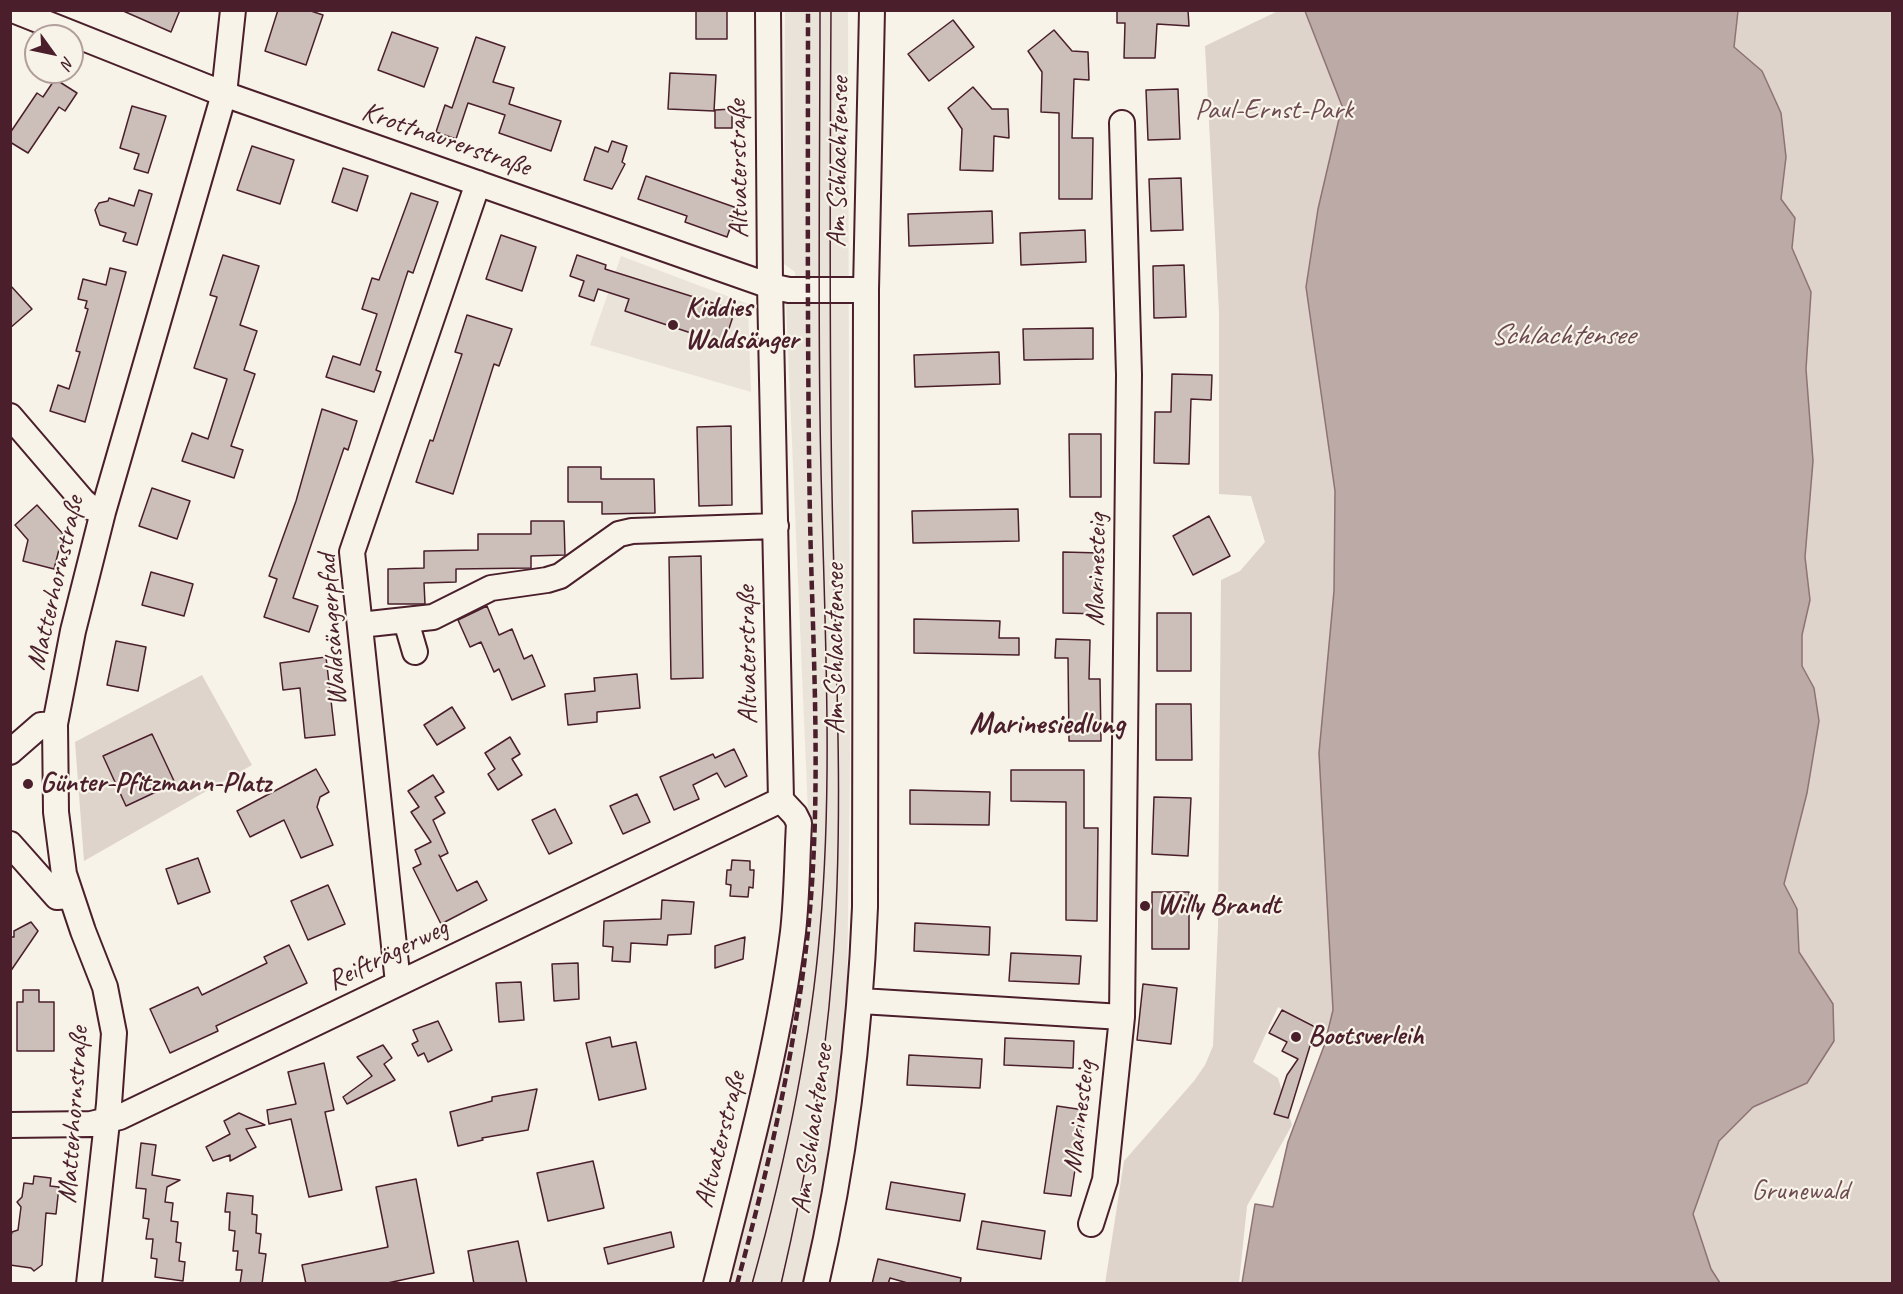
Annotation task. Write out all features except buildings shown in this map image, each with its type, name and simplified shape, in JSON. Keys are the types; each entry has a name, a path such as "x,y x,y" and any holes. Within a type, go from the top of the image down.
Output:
{"street":[{"name":"Krottnaurerstraße","path":"13,10 224,94 770,286 789,290 867,290"},
{"name":"Matterhornstraße","path":"88,1284 107,1120 114,1033 111,1008 105,987 70,896 56,812 55,724 73,631 103,512 224,94 233,10"},
{"name":"Altvaterstraße","path":"716,1284 759,1118 777,1032 793,931 799,823 795,814 781,800 770,286 768,10"},
{"name":"Am Schlachtensee","path":"816,1284 836,1190 861,1000 865,898 867,290 872,10"},
{"name":"Marinesteig","path":"1091,1224 1105,1179 1122,1017 1129,375 1122,123"},
{"name":"Waldsängerpfad","path":"398,983 352,552 478,183"},
{"path":"10,416 83,501 90,507 103,512"},
{"path":"360,625 432,617 491,588 560,576 619,534 632,531 776,526"},
{"path":"406,621 415,652"},
{"path":"10,752 41,725 55,724"},
{"name":"Reifträgerweg","path":"10,1125 91,1124 120,1117 781,800"},
{"path":"10,844 57,897 70,896"},
{"path":"861,1000 1122,1017"}],"shaded area":[{"path":"785,11 848,11 850,762 847,994 842,1065 828,1155 803,1283 725,1284 801,930 808,812 786,304 796,299 795,272 784,264"},
{"name":"Kiddies Waldsänger","path":"621,256 748,304 751,392 590,345"}],"green space":[{"name":"Paul-Ernst-Park","path":"1278,11 1305,11 1342,106 1318,209 1306,287 1335,491 1334,591 1319,753 1333,1010 1326,1031 1278,1007 1253,1062 1278,1078 1292,1125 1247,1206 1239,1283 1105,1284 1124,1161 1194,1081 1205,1065 1213,1046 1218,926 1221,580 1240,571 1265,542 1251,496 1219,494 1219,312 1205,46"},
{"name":"Grunewald","path":"1738,11 1892,11 1892,1283 1720,1283 1711,1269 1693,1214 1719,1141 1753,1107 1807,1083 1833,1004 1799,952 1797,909 1784,884 1807,793 1819,721 1814,688 1802,666 1802,635 1810,600 1805,557 1813,461 1806,369 1811,292 1792,248 1795,218 1781,199 1786,157 1762,71 1734,47"},
{"path":"202,675 252,765 84,861 75,742"}],"water":[{"name":"Schlachtensee","path":"1305,11 1738,11 1734,47 1762,71 1781,113 1786,157 1781,199 1795,218 1792,248 1811,292 1806,369 1813,461 1805,557 1810,600 1802,635 1802,666 1814,688 1819,721 1807,793 1784,884 1797,909 1799,952 1833,1004 1834,1041 1807,1083 1753,1107 1719,1141 1693,1214 1711,1269 1720,1283 1242,1283 1255,1204 1273,1207 1288,1142 1324,1046 1333,1010 1319,753 1334,591 1335,491 1306,287 1318,209 1342,106"}],"tram line":[{"path":"752,1284 775,1197 803,1064 816,975 824,866 827,738 819,365 820,10"},
{"path":"781,1284 806,1168 819,1090 836,913 839,793 830,372 831,10"}],"railway":[{"path":"737,1284 780,1109 796,1020 808,931 815,828 816,776 809,455 808,10"}],"place":[{"name":"Kiddies Waldsänger","path":"673,325"},
{"name":"Günter-Pfitzmann-Platz","path":"28,784"},
{"name":"Willy Brandt","path":"1145,906"},
{"name":"Bootsverleih","path":"1296,1037"}],"district":[{"name":"Marinesiedlung","path":"1047,725"}]}
